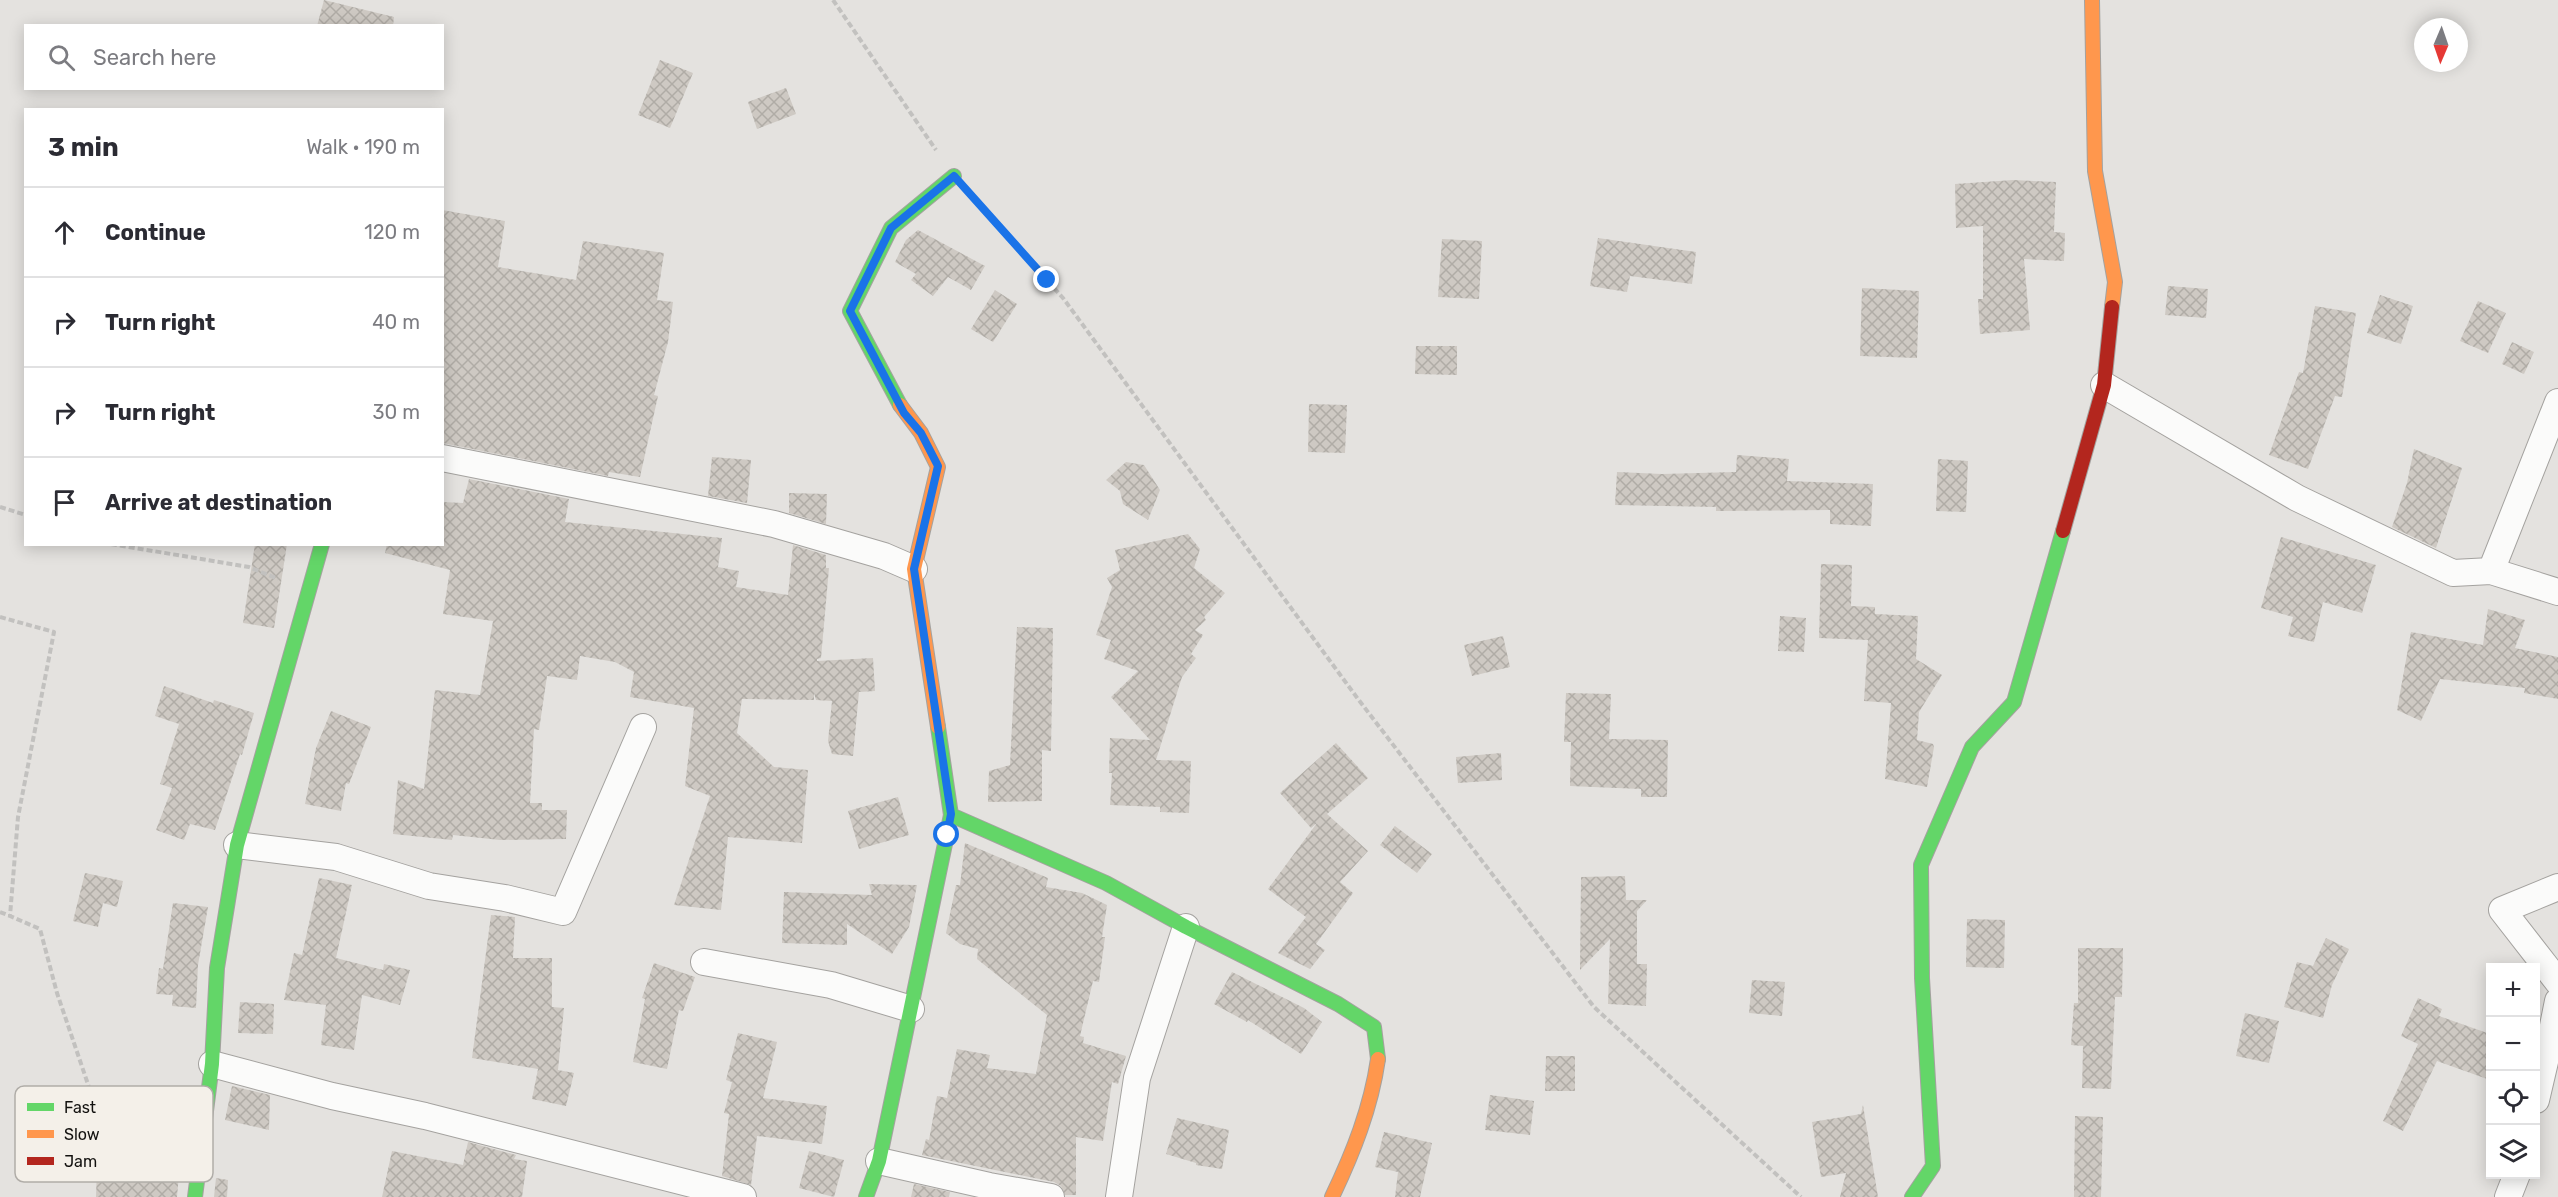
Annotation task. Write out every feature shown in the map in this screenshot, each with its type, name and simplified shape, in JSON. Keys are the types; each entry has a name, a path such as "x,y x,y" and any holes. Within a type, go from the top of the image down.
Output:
{"street":[{"path":"1912,1197 1933,1166 1922,978 1921,865 1972,747 2014,702 2104,385 2115,282 2095,171 2092,0"},
{"path":"866,1197 879,1161 951,814 914,569 938,466 921,433 904,413 850,311 891,228 954,176"},
{"path":"2104,385 2308,503 2453,573 2491,571 2558,592"},
{"path":"2491,571 2558,402"},
{"path":"444,458 774,524 884,556 914,569"},
{"path":"209,1086 217,968 237,845 321,546"},
{"path":"237,845 336,857 429,886 506,898 563,912 643,727"},
{"path":"951,814 1106,883 1186,927 1338,1004 1374,1027 1379,1052 1372,1091 1349,1162 1332,1197"},
{"path":"2558,887 2502,910 2558,982"},
{"path":"1119,1197 1137,1078 1186,927"},
{"path":"704,962 831,985 911,1009"},
{"path":"2540,1083 2554,1037 2558,1001"},
{"path":"212,1064 332,1096 425,1116 743,1197"},
{"path":"879,1161 989,1186 1051,1197"},
{"path":"2508,1197 2515,1179"},
{"path":"195,1197 196,1182"}],"path":[{"path":"833,0 954,176 1063,298 1358,699 1594,1007 1801,1197"},
{"path":"0,507 24,515"},
{"path":"123,546 249,567 307,591"},
{"path":"0,617 54,632 18,817 10,916"},
{"path":"0,912 40,929 57,993 89,1086"}],"building":[{"path":"324,0 394,17 393,24 318,24"},
{"path":"660,60 693,73 670,128 638,115"},
{"path":"786,88 796,114 757,129 748,102"},
{"path":"2013,180 2056,182 2054,232 2065,233 2064,261 2024,259 2030,330 1980,334 1978,299 1983,299 1983,226 1956,228 1955,184"},
{"path":"444,210 505,221 498,267 576,280 583,241 664,253 657,300 673,302 668,342 654,395 658,396 640,477 609,472 608,476 444,443"},
{"path":"918,230 985,266 971,290 948,277 933,296 911,280 916,274 895,262 906,240"},
{"path":"1598,238 1696,252 1692,284 1630,276 1627,292 1590,286"},
{"path":"1442,239 1482,241 1479,299 1438,297"},
{"path":"2168,286 2208,289 2206,318 2165,315"},
{"path":"1862,288 1919,291 1917,358 1860,356"},
{"path":"995,290 1017,304 993,342 971,329"},
{"path":"2380,295 2413,306 2401,344 2367,333"},
{"path":"2478,301 2506,313 2488,353 2460,341"},
{"path":"2315,306 2356,313 2342,397 2335,396 2308,469 2269,455 2299,372 2303,373"},
{"path":"2512,342 2534,352 2524,374 2502,364"},
{"path":"1416,346 1457,346 1457,375 1415,374"},
{"path":"1309,404 1347,405 1345,453 1308,452"},
{"path":"2414,449 2462,468 2436,548 2392,527 2407,483"},
{"path":"1737,455 1789,459 1787,481 1873,484 1871,526 1830,524 1830,510 1716,511 1716,507 1615,505 1617,472 1662,474 1736,472"},
{"path":"712,457 751,460 747,503 708,496"},
{"path":"1938,459 1968,461 1966,512 1936,511"},
{"path":"1126,462 1144,465 1160,490 1148,520 1123,504 1120,491 1106,480"},
{"path":"469,479 569,499 565,522 722,538 718,567 739,571 736,587 788,595 793,545 826,555 826,568 829,568 821,658 817,661 873,658 875,691 859,692 853,756 832,754 828,741 832,701 816,700 814,693 814,700 742,699 737,733 774,767 808,770 802,843 728,837 721,910 674,905 710,796 685,786 694,708 630,697 634,672 615,662 580,656 577,680 547,676 539,730 534,729 530,803 542,803 542,810 567,810 566,839 500,840 453,835 452,840 393,834 398,780 424,789 435,690 480,695 493,621 443,614 450,570 385,553 387,546 444,546 444,502 463,503"},
{"path":"789,493 827,494 826,524 789,513"},
{"path":"1188,534 1200,549 1194,568 1225,593 1204,617 1206,620 1195,630 1203,635 1191,654 1196,658 1182,677 1156,760 1191,761 1189,813 1160,812 1160,807 1110,805 1112,773 1109,773 1110,738 1150,740 1111,697 1138,671 1104,659 1111,640 1096,635 1112,587 1107,578 1120,570 1115,550"},
{"path":"2281,537 2376,565 2362,613 2323,602 2314,642 2288,636 2293,617 2261,608"},
{"path":"255,546 287,546 274,628 243,623"},
{"path":"1821,564 1852,565 1851,606 1875,607 1875,614 1918,616 1916,659 1942,675 1919,712 1917,740 1933,744 1934,747 1927,787 1885,779 1891,703 1864,701 1868,640 1819,638"},
{"path":"2488,609 2525,620 2515,648 2558,657 2558,699 2524,693 2525,688 2440,679 2421,721 2397,710 2411,632 2483,645"},
{"path":"1780,616 1806,618 1804,652 1778,651"},
{"path":"1017,627 1053,628 1051,751 1042,750 1042,801 988,802 989,771 1010,765"},
{"path":"1503,636 1510,667 1472,676 1464,645"},
{"path":"164,686 213,703 214,700 254,713 242,755 240,754 215,830 190,824 184,840 156,830 172,788 160,784 179,724 155,716"},
{"path":"1566,693 1611,694 1609,739 1668,740 1667,797 1641,797 1641,789 1570,786 1571,742 1564,742"},
{"path":"331,711 371,727 349,784 346,783 341,811 305,804 316,748"},
{"path":"1336,743 1368,778 1327,814 1368,851 1340,882 1353,893 1316,944 1325,950 1310,969 1278,953 1306,917 1268,889 1317,823 1311,828 1280,793"},
{"path":"1501,753 1502,780 1458,783 1456,757"},
{"path":"898,797 909,835 859,849 848,811"},
{"path":"1395,826 1432,854 1417,873 1380,845"},
{"path":"965,843 1048,878 1046,887 1082,893 1107,905 1099,982 1093,981 1080,1036 1084,1037 1083,1043 1126,1056 1118,1084 1112,1082 1103,1141 1076,1137 1076,1195 1065,1195 1061,1186 1054,1182 922,1155 926,1139 929,1140 937,1096 947,1098 957,1049 990,1055 987,1068 1036,1074 1047,1015 977,959 978,949 960,944 946,933 956,885 960,885"},
{"path":"85,873 123,881 117,907 103,903 98,927 73,921"},
{"path":"1625,876 1626,900 1647,900 1637,911 1637,964 1647,964 1646,1006 1608,1004 1610,939 1580,970 1581,877"},
{"path":"319,878 352,885 336,958 383,970 384,964 410,970 400,1005 362,995 354,1050 321,1045 326,1005 284,1000 294,953 302,955"},
{"path":"869,884 917,885 909,927 892,954 847,924 847,945 782,943 784,892 872,895"},
{"path":"173,903 208,907 198,965 196,1008 172,1006 173,995 156,994 159,968 163,969"},
{"path":"491,915 515,917 513,958 552,958 552,1007 564,1008 558,1070 574,1073 566,1106 532,1099 538,1069 472,1058"},
{"path":"1967,919 2005,920 2004,968 1966,967"},
{"path":"2326,938 2349,949 2332,985 2323,1018 2284,1007 2297,962 2313,966"},
{"path":"2078,948 2123,948 2122,997 2115,997 2111,1089 2082,1088 2083,1046 2071,1045 2074,1003 2078,1003"},
{"path":"654,963 695,977 683,1011 679,1010 667,1069 633,1062 645,999 642,998"},
{"path":"1232,972 1304,1008 1322,1022 1301,1054 1248,1020 1247,1022 1214,1004"},
{"path":"1752,980 1785,982 1782,1016 1749,1013"},
{"path":"2418,998 2442,1009 2439,1016 2486,1033 2486,1079 2437,1061 2403,1131 2383,1121 2418,1044 2401,1036"},
{"path":"240,1002 274,1004 273,1034 238,1033"},
{"path":"2245,1013 2279,1021 2269,1063 2236,1056"},
{"path":"738,1033 777,1042 763,1098 827,1106 822,1144 757,1136 751,1185 722,1176 729,1114 724,1113 732,1082 726,1080"},
{"path":"1546,1056 1575,1056 1575,1091 1545,1091"},
{"path":"232,1086 270,1095 269,1130 225,1120"},
{"path":"1490,1095 1534,1101 1530,1135 1485,1130"},
{"path":"1863,1105 1878,1197 1840,1197 1846,1173 1821,1177 1812,1122 1861,1114"},
{"path":"2075,1116 2103,1117 2101,1197 2074,1197"},
{"path":"1177,1118 1229,1130 1222,1169 1196,1165 1196,1163 1166,1154"},
{"path":"1384,1132 1432,1143 1420,1197 1395,1197 1398,1172 1375,1167"},
{"path":"468,1142 516,1155 514,1159 527,1161 522,1197 382,1197 392,1151 463,1165"},
{"path":"809,1151 844,1160 834,1197 799,1188"},
{"path":"216,1178 228,1180 227,1197 214,1197"},
{"path":"96,1182 178,1182 177,1197 96,1197"},
{"path":"914,1184 950,1192 949,1197 911,1197"}],"traffic: fast":[{"path":"900,405 850,311 891,228 954,176"},
{"path":"1912,1197 1933,1166 1922,978 1921,865 1972,747 2014,702 2063,531"},
{"path":"209,1086 217,968 237,845 321,546"},
{"path":"866,1197 879,1161 951,815 938,727"},
{"path":"951,815 1106,883 1186,927 1338,1004 1374,1027 1378,1059"},
{"path":"195,1197 197,1182"}],"traffic: slow":[{"path":"2092,0 2095,171 2115,282 2112,307"},
{"path":"900,405 921,433 938,467 914,569 938,727"},
{"path":"1332,1197 1360,1130 1371,1095 1378,1059"}],"traffic: jam":[{"path":"2063,531 2104,385 2112,307"}],"route":[{"path":"947,835 951,814 914,569 938,466 921,433 904,413 850,311 891,228 954,176 1047,280"}]}
